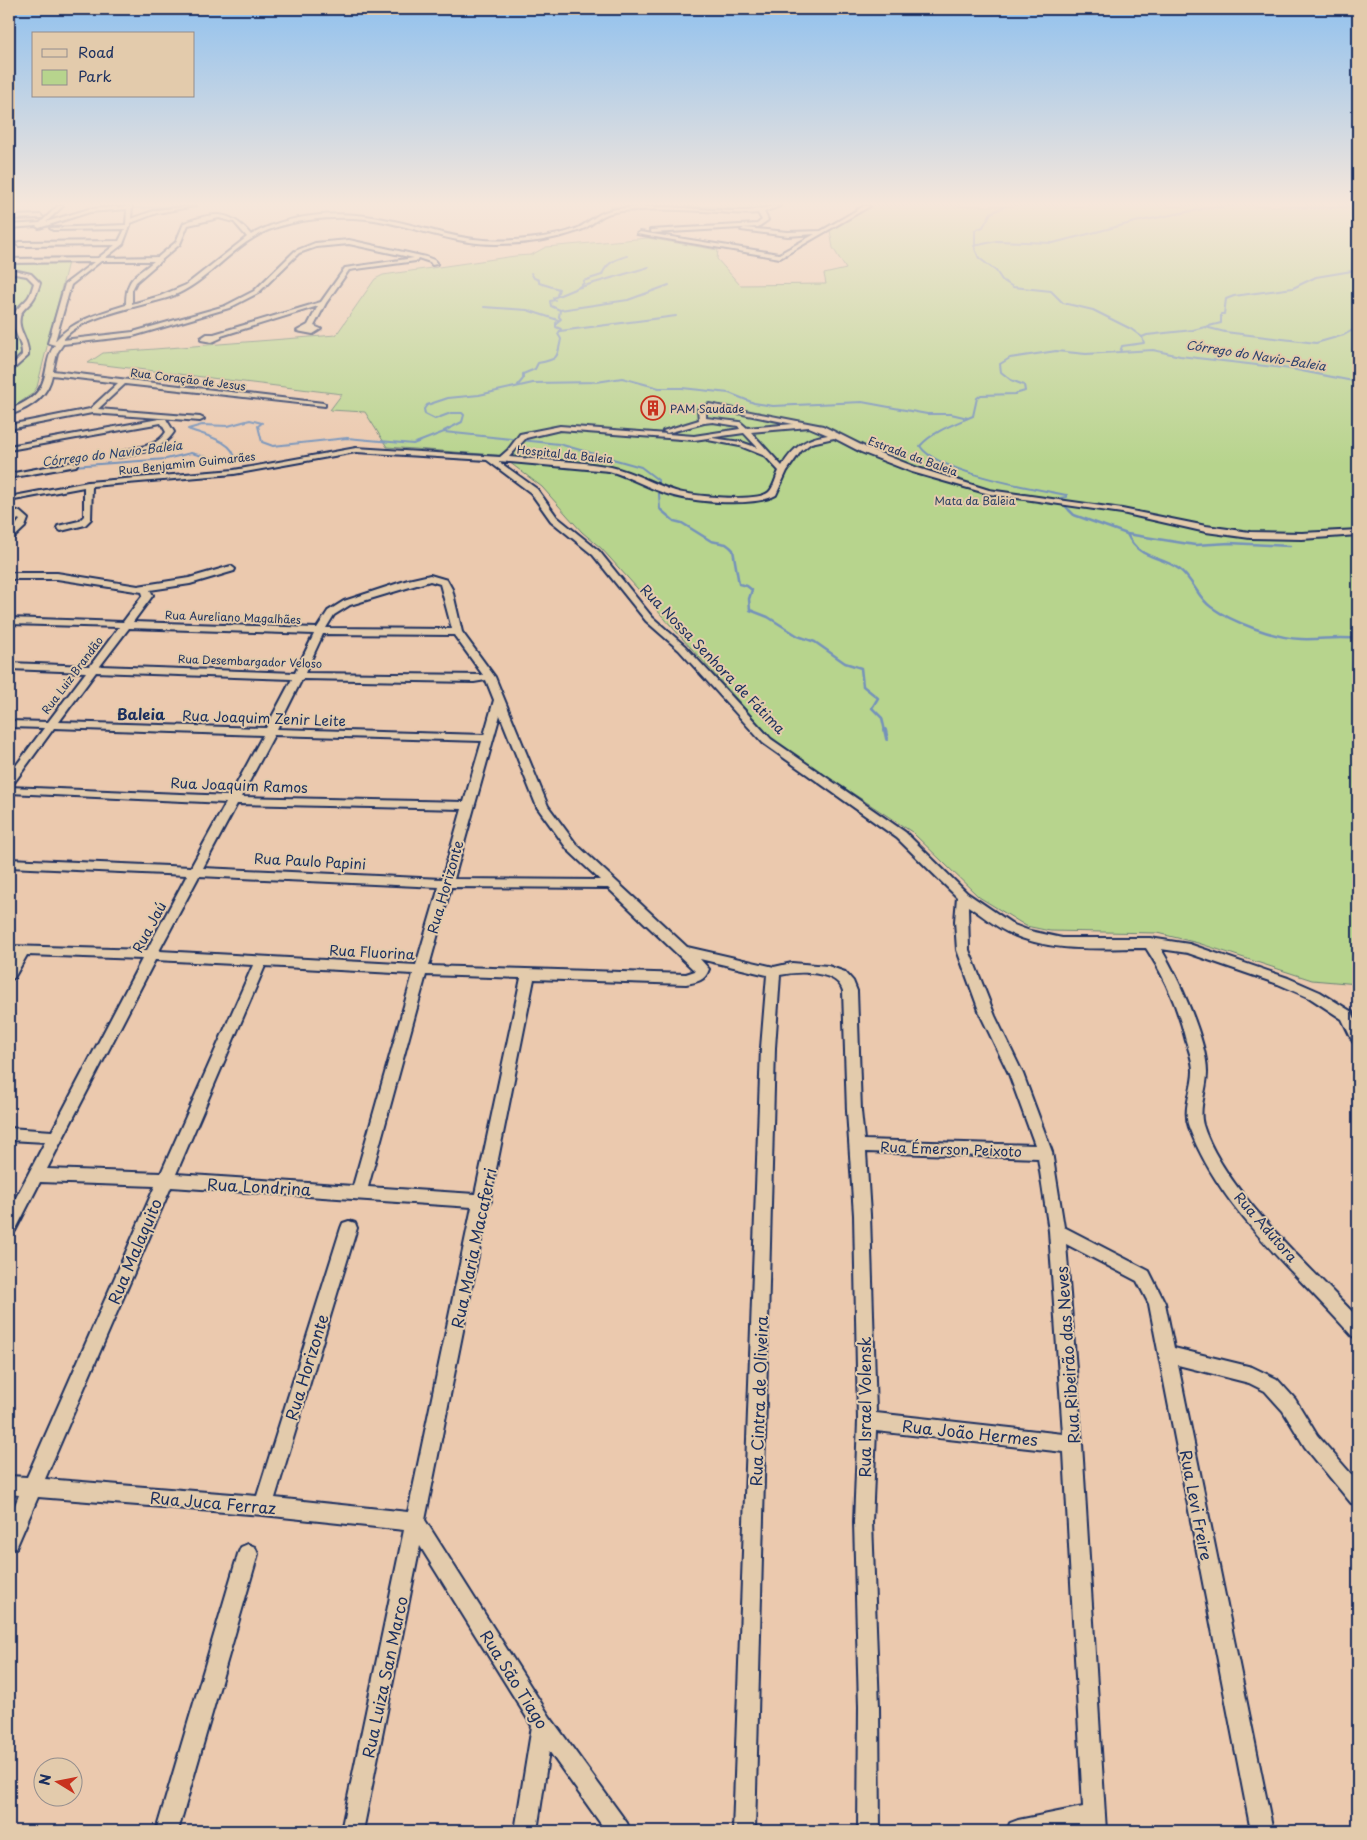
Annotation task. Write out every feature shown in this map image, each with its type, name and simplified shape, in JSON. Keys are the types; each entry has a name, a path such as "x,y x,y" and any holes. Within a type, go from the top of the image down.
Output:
{"street":[{"path":"9,371 25,356 26,346 19,334 15,318 20,308 35,292"},
{"path":"9,413 40,394 44,388 66,292"},
{"path":"129,307 130,292"},
{"path":"55,345 70,328 93,318 176,292"},
{"path":"55,345 133,334 227,307 256,292"},
{"path":"310,327 331,292"},
{"path":"217,335 323,303"},
{"name":"Rua Coração de Jesus","path":"49,373 324,405"},
{"path":"92,411 124,381"},
{"path":"703,421 702,411 705,407 718,407 809,425"},
{"path":"9,427 92,411 200,419"},
{"path":"735,411 741,416 740,424"},
{"path":"9,448 178,418"},
{"path":"650,434 685,427 703,421 713,420 740,424 783,471"},
{"path":"118,455 140,451 164,440 170,432 163,421"},
{"name":"Estrada da Baleia","path":"503,458 511,452 521,439 560,428 694,438 747,430 809,425 888,460 938,479 1016,496 1122,511 1206,529 1250,535 1302,536 1358,532"},
{"name":"Hospital da Baleia","path":"488,457 609,469 628,474 675,494 729,500 761,499 773,493 783,471 796,451 804,444 812,439 834,436"},
{"path":"694,438 741,444 770,456"},
{"name":"Rua Benjamim Guimarães","path":"9,498 88,484 234,472 323,454 356,450 488,457"},
{"name":"Rua Nossa Senhora de Fátima","path":"488,457 534,491 554,519 596,553 650,619 682,648 767,741 901,835 963,896 1010,928 1035,937 1062,943 1150,943 1189,949 1282,981 1315,995 1347,1016 1358,1038"},
{"path":"9,476 73,464"},
{"path":"61,528 82,523 88,517 88,484"},
{"path":"9,525 13,512 24,519 22,525 9,539"},
{"path":"9,576 57,576 105,585 138,588 190,581 231,569"},
{"name":"Rua Jaú","path":"9,1226 270,732 330,613 347,603 430,578 444,582 448,589 457,632"},
{"name":"Rua Luiz Brandão","path":"9,782 148,595 146,590 138,588"},
{"name":"Rua Aureliano Magalhães","path":"9,621 125,625 318,636 457,632"},
{"path":"457,632 490,677 543,806 572,847 682,951 774,972"},
{"name":"Rua Desembargador Veloso","path":"9,666 418,679 490,677"},
{"name":"Rua Horizonte","path":"360,1192 421,970 500,699"},
{"name":"Rua Joaquim Zenir Leite","path":"9,724 489,738"},
{"name":"Rua Joaquim Ramos","path":"9,790 233,800 469,806"},
{"name":"Rua Paulo Papini","path":"9,863 196,870 447,883 610,884"},
{"name":"Rua Ribeirão das Neves","path":"963,896 961,921 964,950 988,1016 1016,1074 1045,1152 1057,1231 1074,1444 1094,1824"},
{"name":"Rua Adutora","path":"1150,943 1171,976 1179,994 1198,1056 1200,1073 1194,1105 1196,1124 1211,1157 1243,1204 1358,1330"},
{"name":"Rua Fluorina","path":"9,950 151,955 421,970 686,979 697,977 702,969 682,951"},
{"path":"9,975 23,951"},
{"name":"Rua Malaquito","path":"9,1541 261,961"},
{"name":"Rua Israel Volensk","path":"774,972 792,968 828,971 840,975 848,984 854,1111 858,1146 867,1421 862,1522 869,1707 869,1831"},
{"name":"Rua Cintra de Oliveira","path":"744,1831 768,1048 774,972"},
{"name":"Rua Maria Macaferri","path":"416,1522 528,974"},
{"path":"9,1134 56,1137"},
{"name":"Rua Émerson Peixoto","path":"858,1146 1045,1152"},
{"name":"Rua Londrina","path":"36,1175 165,1180 483,1201"},
{"name":"Rua Horizonte","path":"263,1506 349,1228"},
{"name":"Rua Levi Freire","path":"1057,1231 1143,1276 1157,1303 1262,1831"},
{"path":"1167,1354 1252,1375 1271,1385 1289,1405 1311,1441 1358,1496"},
{"name":"Rua João Hermes","path":"867,1421 1074,1444"},
{"name":"Rua Juca Ferraz","path":"9,1486 263,1506 416,1522"},
{"name":"Rua São Tiago","path":"416,1522 543,1724 619,1831"},
{"name":"Rua Luiza San Marco","path":"352,1831 416,1522"},
{"path":"167,1831 248,1554"},
{"path":"526,1831 543,1724"},
{"path":"1018,1831 1094,1824"}],"green space":[{"path":"9,292 61,292 37,387 32,394 9,410"},
{"name":"Mata da Baleia","path":"366,292 1358,292 1358,984 1312,980 1198,943 1157,933 1050,931 1026,926 979,897 912,832 843,787 796,760 771,737 601,548 582,532 542,487 509,462 509,456 387,447 365,412 330,410 342,394 88,363 103,353 336,335"}],"waterway":[{"name":"Córrego do Navio-Baleia","path":"560,310 551,306 550,301 568,292"},
{"name":"Córrego do Navio-Baleia","path":"560,310 628,300 650,292"},
{"name":"Córrego do Navio-Baleia","path":"1052,292 1063,303 1093,310 1129,328"},
{"name":"Córrego do Navio-Baleia","path":"1205,327 1221,323 1221,314 1224,314 1226,299 1264,292"},
{"name":"Córrego do Navio-Baleia","path":"484,307 527,310 558,320"},
{"name":"Córrego do Navio-Baleia","path":"518,385 523,379 523,374 535,369 538,363 556,357 561,339 558,334 561,329 556,327 556,323 561,319 559,317 560,310"},
{"name":"Córrego do Navio-Baleia","path":"560,331 676,316"},
{"name":"Córrego do Navio-Baleia","path":"1142,337 1205,327"},
{"name":"Córrego do Navio-Baleia","path":"1205,327 1225,332 1316,343 1344,335 1358,327"},
{"name":"Córrego do Navio-Baleia","path":"1131,329 1142,337"},
{"name":"Córrego do Navio-Baleia","path":"1120,352 1122,346 1144,343 1142,337"},
{"name":"Córrego do Navio-Baleia","path":"1120,352 1153,350 1180,356 1291,369 1358,382"},
{"name":"Córrego do Navio-Baleia","path":"1060,498 1067,497 1067,495 1011,484 945,464 920,446 938,432 973,416 977,398 981,395 1015,394 1025,391 1024,385 1011,380 1001,372 1000,364 1010,358 1056,351 1086,354 1120,352"},
{"name":"Córrego do Navio-Baleia","path":"444,431 462,422 464,415 462,413 451,413 435,419 425,414 424,409 427,405 448,398 479,395 533,383 597,382 622,378 659,388 682,388 729,393 754,403 773,406 862,402 927,414 951,414 968,418"},
{"name":"Córrego do Navio-Baleia","path":"9,478 73,466 166,459 191,453 218,460 235,460 234,453 224,443 188,429 202,425 228,426 250,420 262,423 258,426 262,442 273,446 347,438 413,444 444,432 559,444 641,467 658,480 661,510"},
{"name":"Córrego do Navio-Baleia","path":"1064,505 1074,515 1127,534"},
{"name":"Córrego do Navio-Baleia","path":"661,510 674,521 682,523 711,541 726,544 733,550 739,584 747,586 752,590 749,599 750,610 768,617 798,636 815,642 845,663 861,668 863,686 878,698 872,708 882,718 885,731"},
{"name":"Córrego do Navio-Baleia","path":"1127,534 1195,545 1230,543 1290,546"},
{"name":"Córrego do Navio-Baleia","path":"1127,534 1143,553 1172,565 1184,573 1206,603 1230,618 1266,632 1290,638 1358,639"},
{"name":"Córrego do Navio-Baleia","path":"885,730 887,739"}],"place":[{"name":"PAM Saudade","path":"653,408"}],"district":[{"name":"Baleia","path":"141,713"}]}
